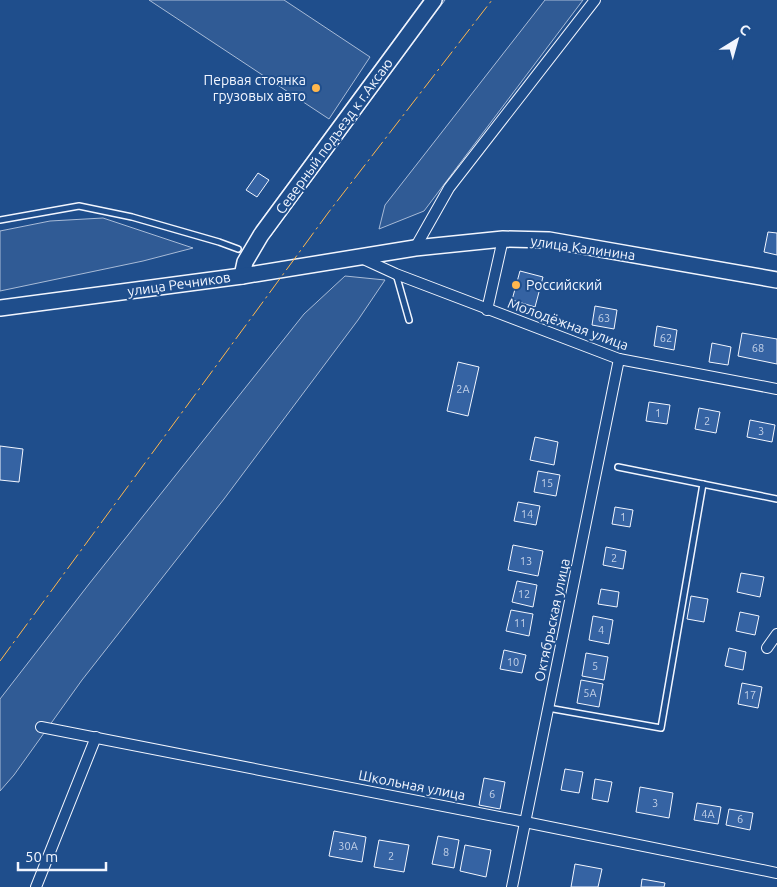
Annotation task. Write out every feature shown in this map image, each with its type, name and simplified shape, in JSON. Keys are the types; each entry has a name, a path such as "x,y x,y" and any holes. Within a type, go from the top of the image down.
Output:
{"street":[{"name":"Северный подъезд к г.Аксаю","path":"242,276 244,262 261,235 434,0"},
{"path":"414,248 449,188 594,0"},
{"path":"487,310 503,239"},
{"name":"улица Калинина","path":"358,256 503,239 548,240 777,280"},
{"name":"улица Речников","path":"0,308 242,276 358,256"},
{"name":"Молодёжная улица","path":"358,256 396,274 619,360 777,389"},
{"name":"Октябрьская улица","path":"512,887 619,360"},
{"path":"767,648 777,634"},
{"name":"Школьная улица","path":"41,726 777,873"},
{"path":"36,887 96,737"}],"lane":[{"path":"0,220 79,206 132,217 238,249"},
{"path":"396,274 409,320"},
{"path":"618,468 777,499"},
{"path":"547,708 660,728 702,484"}],"shaded area":[{"name":"Первая стоянка грузовых авто","path":"149,0 284,0 370,57 329,119"},
{"path":"423,0 428,0 259,229 256,227"},
{"path":"441,0 445,0 270,237 267,235"},
{"path":"545,0 583,0 424,211 379,229 385,205"},
{"path":"103,218 193,248 143,261 0,291 0,231 50,221"},
{"path":"345,276 385,280 358,320 224,499 82,680 14,775 0,791 0,699 304,314"}],"building":[{"path":"258,173 269,180 257,197 246,190"},
{"path":"768,232 777,233 777,255 764,252"},
{"path":"520,271 543,277 535,307 512,300"},
{"path":"595,306 617,310 614,329 592,325"},
{"path":"657,326 677,330 674,350 654,346"},
{"path":"742,333 777,339 777,364 738,356"},
{"path":"712,343 731,347 728,365 709,362"},
{"path":"458,362 479,367 468,416 447,411"},
{"path":"649,402 670,405 667,424 646,421"},
{"path":"699,408 720,412 716,433 695,429"},
{"path":"750,420 775,425 772,442 747,437"},
{"path":"535,437 558,442 554,465 530,460"},
{"path":"0,446 23,449 19,482 0,480"},
{"path":"538,471 560,475 556,496 534,492"},
{"path":"518,502 540,506 536,525 514,521"},
{"path":"615,507 633,510 630,527 612,524"},
{"path":"513,545 543,551 538,576 508,570"},
{"path":"606,547 626,551 623,569 603,565"},
{"path":"741,573 764,577 760,597 737,592"},
{"path":"517,581 537,585 533,607 512,602"},
{"path":"601,589 619,592 617,607 598,604"},
{"path":"691,596 708,599 704,622 687,619"},
{"path":"511,610 533,614 529,636 506,631"},
{"path":"740,612 759,616 755,635 736,631"},
{"path":"593,616 613,620 609,644 589,640"},
{"path":"729,648 746,652 743,670 725,666"},
{"path":"504,650 526,655 522,673 500,669"},
{"path":"586,653 608,657 604,680 582,676"},
{"path":"581,680 603,684 599,707 577,703"},
{"path":"742,683 762,687 758,708 738,704"},
{"path":"565,769 583,772 579,793 561,790"},
{"path":"484,778 505,782 500,809 479,805"},
{"path":"595,779 612,782 608,802 592,799"},
{"path":"640,787 673,793 669,818 636,812"},
{"path":"697,803 721,807 718,824 694,820"},
{"path":"729,809 753,813 750,830 726,825"},
{"path":"334,831 366,837 362,862 329,856"},
{"path":"438,836 459,840 454,868 432,864"},
{"path":"379,840 409,845 404,872 374,867"},
{"path":"465,845 491,850 486,877 460,871"},
{"path":"575,864 602,869 598,887 571,887"},
{"path":"642,879 665,883 664,887 641,887"}],"power":[{"path":"0,661 328,213 492,0"}],"place":[{"name":"Первая стоянка грузовых авто","path":"316,88"},
{"name":"Российский","path":"516,285"}]}
